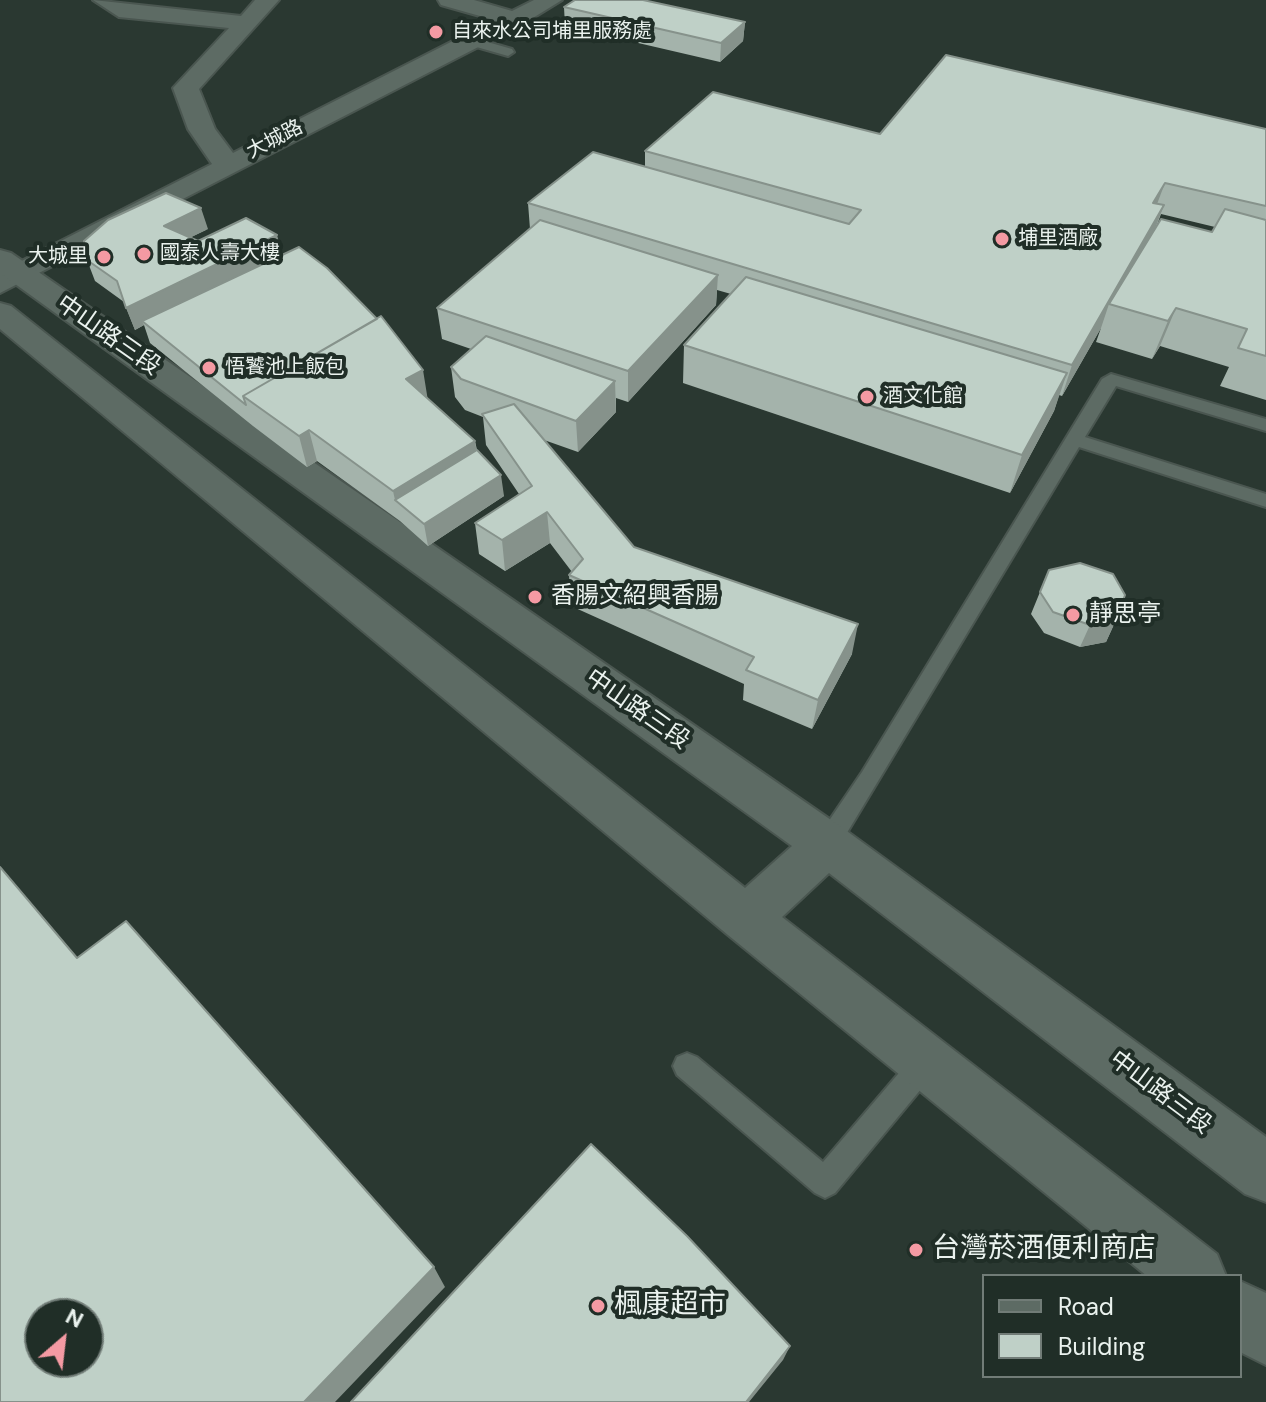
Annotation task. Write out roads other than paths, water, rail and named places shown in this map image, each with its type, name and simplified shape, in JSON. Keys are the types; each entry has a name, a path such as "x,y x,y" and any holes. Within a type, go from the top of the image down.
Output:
{"street":[{"path":"104,0 119,10 244,23"},
{"path":"228,164 215,153 195,118 186,88 268,0"},
{"path":"449,0 515,19"},
{"name":"大城路","path":"5,282 228,164 551,0"},
{"name":"中山路三段","path":"5,282 827,844 1266,1173"},
{"name":"中山路三段","path":"5,282 746,919 1192,1274"},
{"path":"746,919 827,844"},
{"path":"1242,1314 1266,1333"}],"lane":[{"path":"470,41 508,52"},
{"path":"827,844 870,779 1111,379 1266,425"},
{"path":"1075,440 1266,501"},
{"path":"687,1066 825,1183 926,1062"}],"place":[{"name":"自來水公司埔里服務處","path":"436,32"},
{"name":"埔里酒廠","path":"1002,239"},
{"name":"國泰人壽大樓","path":"144,254"},
{"name":"大城里","path":"104,257"},
{"name":"悟饕池上飯包","path":"209,368"},
{"name":"酒文化館","path":"867,397"},
{"name":"香腸文紹興香腸","path":"535,597"},
{"name":"靜思亭","path":"1073,615"},
{"name":"台灣菸酒便利商店","path":"916,1250"},
{"name":"楓康超市","path":"598,1306"}]}
